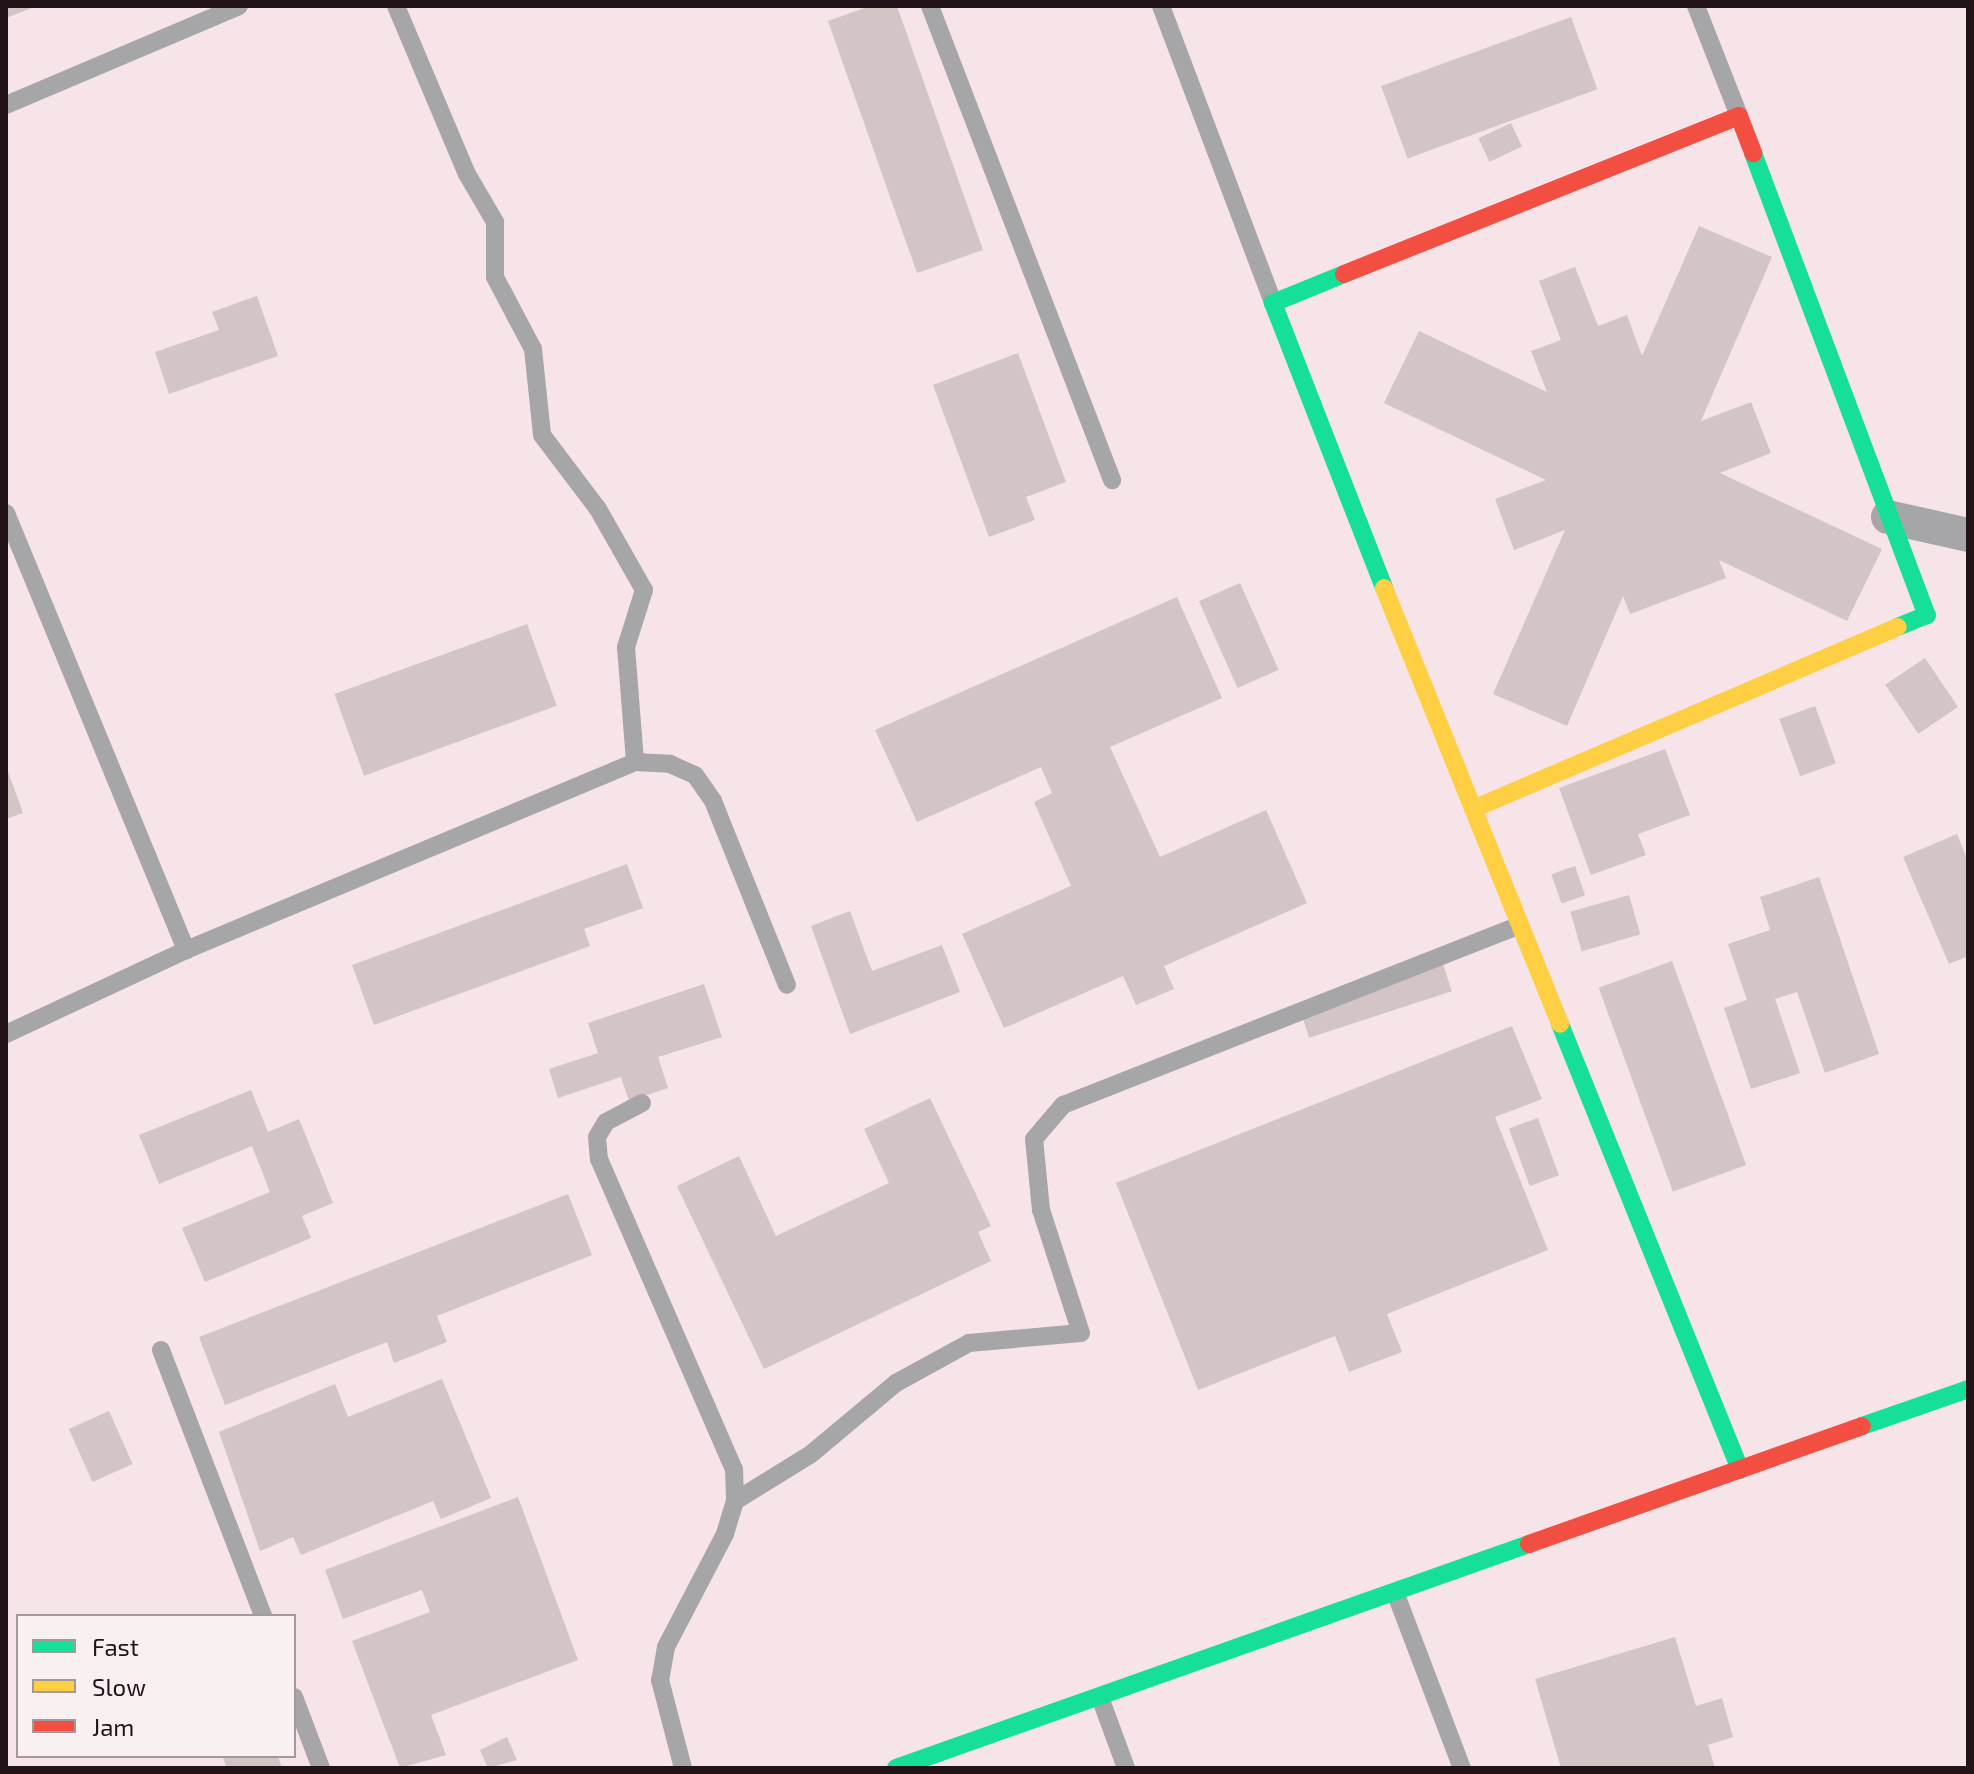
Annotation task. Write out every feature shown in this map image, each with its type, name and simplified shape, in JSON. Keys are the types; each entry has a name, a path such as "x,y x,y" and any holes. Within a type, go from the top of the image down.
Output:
{"street":[{"path":"1473,809 1927,615 1739,116 1273,303 1473,809 1740,1470"},
{"path":"1888,517 1968,535"},
{"path":"896,1768 1101,1700 1968,1389"}],"lane":[{"path":"6,105 239,6"},
{"path":"396,6 467,174 495,222 495,277 533,349 542,435 598,509 644,590 626,647 635,762"},
{"path":"930,6 1112,480"},
{"path":"1161,6 1273,303"},
{"path":"1696,6 1739,116"},
{"path":"6,513 186,950"},
{"path":"6,1034 186,950 635,762 670,764 695,775 713,801 787,985"},
{"path":"735,1501 811,1454 896,1383 969,1343 1081,1333 1041,1210 1034,1139 1063,1105 1520,925"},
{"path":"642,1103 606,1122 597,1137 599,1159 734,1469 735,1501 725,1534 666,1647 660,1680 683,1768"},
{"path":"161,1350 262,1614"},
{"path":"1395,1592 1462,1768"},
{"path":"1101,1700 1126,1768"},
{"path":"296,1702 321,1768"},
{"path":"954,1747 962,1768"}],"building":[{"path":"6,6 37,6 6,18"},
{"path":"870,6 897,6 983,250 917,273 828,21"},
{"path":"1571,17 1597,89 1408,158 1381,86"},
{"path":"1511,123 1522,147 1489,162 1478,138"},
{"path":"1699,226 1772,257 1701,421 1751,402 1771,453 1720,473 1882,549 1847,621 1719,560 1726,578 1630,614 1623,596 1567,726 1493,694 1565,530 1514,550 1495,499 1546,480 1384,403 1419,331 1547,392 1531,351 1561,340 1539,281 1575,267 1598,326 1627,315 1642,356"},
{"path":"257,296 278,356 169,394 155,352 219,330 212,312"},
{"path":"1018,353 1066,482 1026,497 1035,520 989,537 933,385"},
{"path":"1240,583 1279,670 1238,688 1199,601"},
{"path":"1177,597 1222,698 1110,747 1160,857 1266,810 1307,903 1164,966 1174,989 1136,1005 1123,976 1004,1028 962,934 1071,886 1034,802 1052,793 1041,767 917,822 875,730"},
{"path":"527,624 557,706 364,776 334,694"},
{"path":"1925,658 1958,707 1918,734 1885,685"},
{"path":"1815,706 1836,763 1800,776 1779,719"},
{"path":"1665,749 1690,815 1638,834 1646,855 1591,875 1559,788"},
{"path":"6,766 23,813 6,819"},
{"path":"1957,834 1968,861 1968,956 1949,964 1903,857"},
{"path":"627,864 643,908 584,929 590,946 374,1025 352,965"},
{"path":"1575,866 1585,895 1561,903 1551,874"},
{"path":"1819,877 1879,1054 1825,1073 1797,992 1775,999 1800,1073 1751,1089 1724,1008 1747,1000 1728,944 1770,930 1760,897"},
{"path":"1629,895 1640,934 1582,951 1570,912"},
{"path":"850,911 872,971 942,945 960,992 850,1034 811,926"},
{"path":"1441,958 1452,991 1309,1038 1298,1004"},
{"path":"1672,961 1746,1165 1673,1192 1599,988"},
{"path":"704,984 722,1037 658,1057 668,1088 629,1101 621,1077 558,1098 549,1069 598,1053 588,1023"},
{"path":"1512,1026 1542,1099 1495,1117 1548,1250 1387,1314 1402,1352 1349,1372 1335,1336 1198,1390 1116,1183"},
{"path":"251,1090 268,1132 299,1119 333,1203 302,1216 311,1238 205,1282 182,1228 270,1192 252,1146 159,1184 139,1135"},
{"path":"930,1098 991,1226 978,1232 991,1261 764,1369 677,1186 739,1156 776,1236 889,1183 864,1129"},
{"path":"1538,1118 1559,1175 1530,1186 1509,1129"},
{"path":"568,1194 592,1255 437,1316 447,1342 394,1363 387,1342 225,1405 199,1337"},
{"path":"442,1379 491,1498 441,1519 433,1501 301,1555 293,1537 260,1551 219,1432 335,1384 348,1417"},
{"path":"109,1411 133,1464 92,1482 69,1429"},
{"path":"518,1497 578,1660 431,1715 446,1755 400,1768 352,1641 430,1612 422,1590 343,1619 325,1570"},
{"path":"1675,1637 1696,1706 1722,1698 1733,1737 1708,1745 1715,1768 1561,1768 1535,1679"},
{"path":"507,1737 517,1760 488,1768 480,1750"},
{"path":"223,1758 279,1758 282,1768 227,1768"}],"traffic: fast":[{"path":"1753,153 1927,615 1898,627"},
{"path":"1344,274 1273,303 1384,588"},
{"path":"1560,1024 1740,1470"},
{"path":"1862,1426 1968,1389"},
{"path":"896,1768 1529,1544"}],"traffic: slow":[{"path":"1384,588 1560,1024"},
{"path":"1473,809 1898,627"}],"traffic: jam":[{"path":"1344,274 1739,116 1753,153"},
{"path":"1529,1544 1862,1426"}]}
